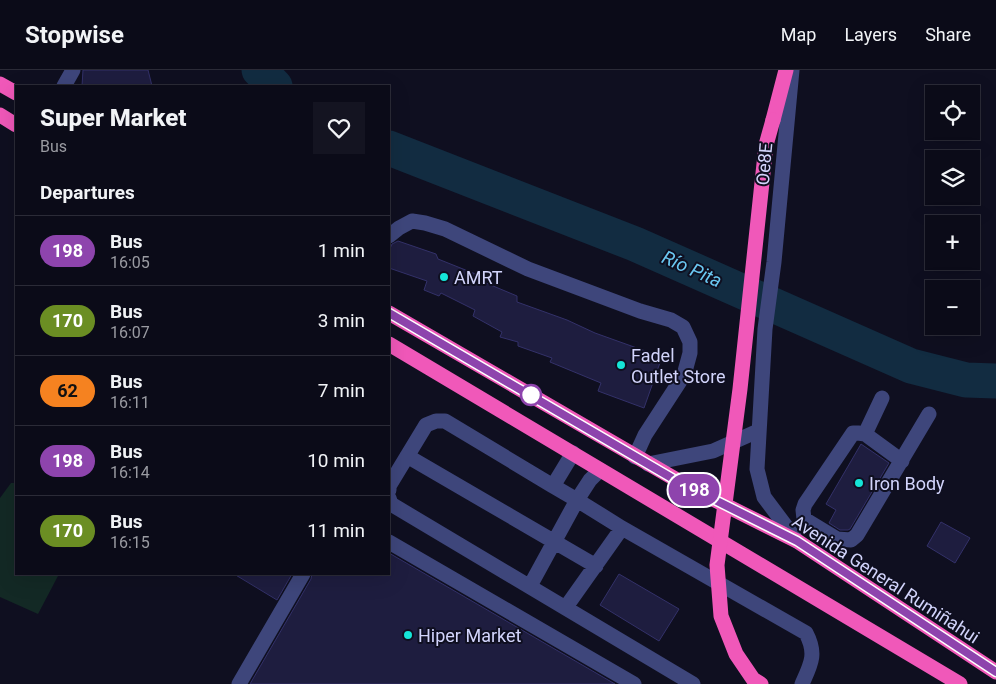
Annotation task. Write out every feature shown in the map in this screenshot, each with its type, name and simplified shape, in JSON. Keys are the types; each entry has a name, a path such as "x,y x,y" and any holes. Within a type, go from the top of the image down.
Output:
{"highway":[{"path":"761,684 753,678 736,654 721,616 717,565 740,390 766,145 786,70"},
{"path":"0,84 15,92"},
{"path":"0,115 15,124"},
{"name":"Avenida General Rumiñahui","path":"390,314 689,487 802,545 996,672"},
{"path":"390,345 960,684"}],"street":[{"path":"65,85 73,70"},
{"name":"Oe8E","path":"758,431 765,329 774,262 792,70"},
{"path":"390,235 412,221 445,229 528,269 640,311 671,320 683,327 690,342 690,353 684,375 646,435 642,460 713,451 758,431 757,469 764,497 802,545 819,528"},
{"path":"864,434 882,398"},
{"path":"902,461 864,434 858,432 853,434 805,504 802,510 804,519 837,539 851,540 857,535 902,461 929,414"},
{"path":"390,484 426,424 445,421 622,528 806,633 812,646 812,662 802,684"},
{"path":"553,486 573,453"},
{"path":"407,456 596,566"},
{"path":"530,586 577,500 590,480 600,470"},
{"path":"390,501 391,504 693,684"},
{"path":"566,607 622,528"},
{"path":"390,543 634,684"},
{"path":"239,684 302,575"}],"green space":[{"path":"11,483 15,483 15,575 58,575 38,614 0,597 0,498"}],"building":[{"path":"83,70 148,70 152,85 82,85"},
{"path":"398,241 436,254 438,259 483,277 486,283 517,296 517,302 662,357 644,408 598,391 601,383 550,362 552,358 518,346 518,342 500,337 502,332 473,316 475,310 441,293 439,296 424,290 427,281 390,268 390,249 392,244"},
{"name":"Iron Body","path":"861,444 889,463 850,529 840,530 829,523 836,510 826,504"},
{"path":"941,522 970,538 955,563 927,546"},
{"name":"Hiper Market","path":"390,554 615,684 250,684 312,575 390,575"},
{"path":"619,574 679,609 659,641 600,605"},
{"path":"236,575 291,575 277,600"}],"waterway":[{"name":"Río Pita","path":"259,70 274,85"},
{"name":"Río Pita","path":"390,148 635,244 911,366 966,380 996,381"}],"bus line":[{"name":"198","path":"390,314 677,481 797,541 996,672"}],"place":[{"name":"AMRT","path":"444,277"},
{"name":"Fadel Outlet Store","path":"621,365"},
{"name":"Iron Body","path":"859,483"},
{"name":"Hiper Market","path":"408,635"}]}
